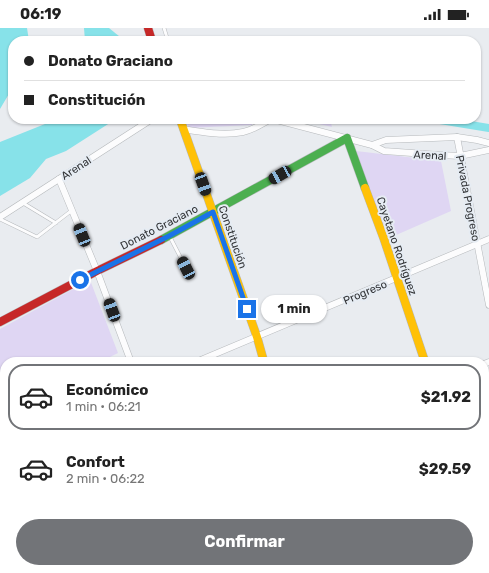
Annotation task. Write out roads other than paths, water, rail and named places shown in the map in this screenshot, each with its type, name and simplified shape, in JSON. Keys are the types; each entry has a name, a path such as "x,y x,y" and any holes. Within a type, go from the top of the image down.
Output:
{"street":[{"name":"Arenal","path":"0,218 144,124"},
{"name":"Constitución","path":"182,124 257,337 263,357"},
{"name":"Arenal","path":"183,129 214,133 242,132 263,124"},
{"name":"Arenal","path":"292,124 372,145 384,151 460,156 489,150"},
{"name":"Donato Graciano","path":"0,322 97,271 169,236 347,138"},
{"name":"Cayetano Rodríguez","path":"347,138 423,357"},
{"name":"Arenal","path":"372,145 386,140 457,138 489,143"},
{"name":"Privada Progreso","path":"457,138 489,305"},
{"path":"59,179 97,271 129,357"},
{"name":"Progreso","path":"208,357 489,239"}],"lane":[{"path":"23,203 56,223"},
{"path":"0,218 36,237 72,210"},
{"path":"169,236 186,268"}],"water":[{"path":"0,28 27,28 28,36 8,36 8,95 0,109"},
{"path":"84,28 109,28 119,36 85,36"},
{"path":"45,124 108,124 66,151 46,159 30,178 0,196 0,142"}],"waterway":[{"path":"465,124 489,128"}]}
